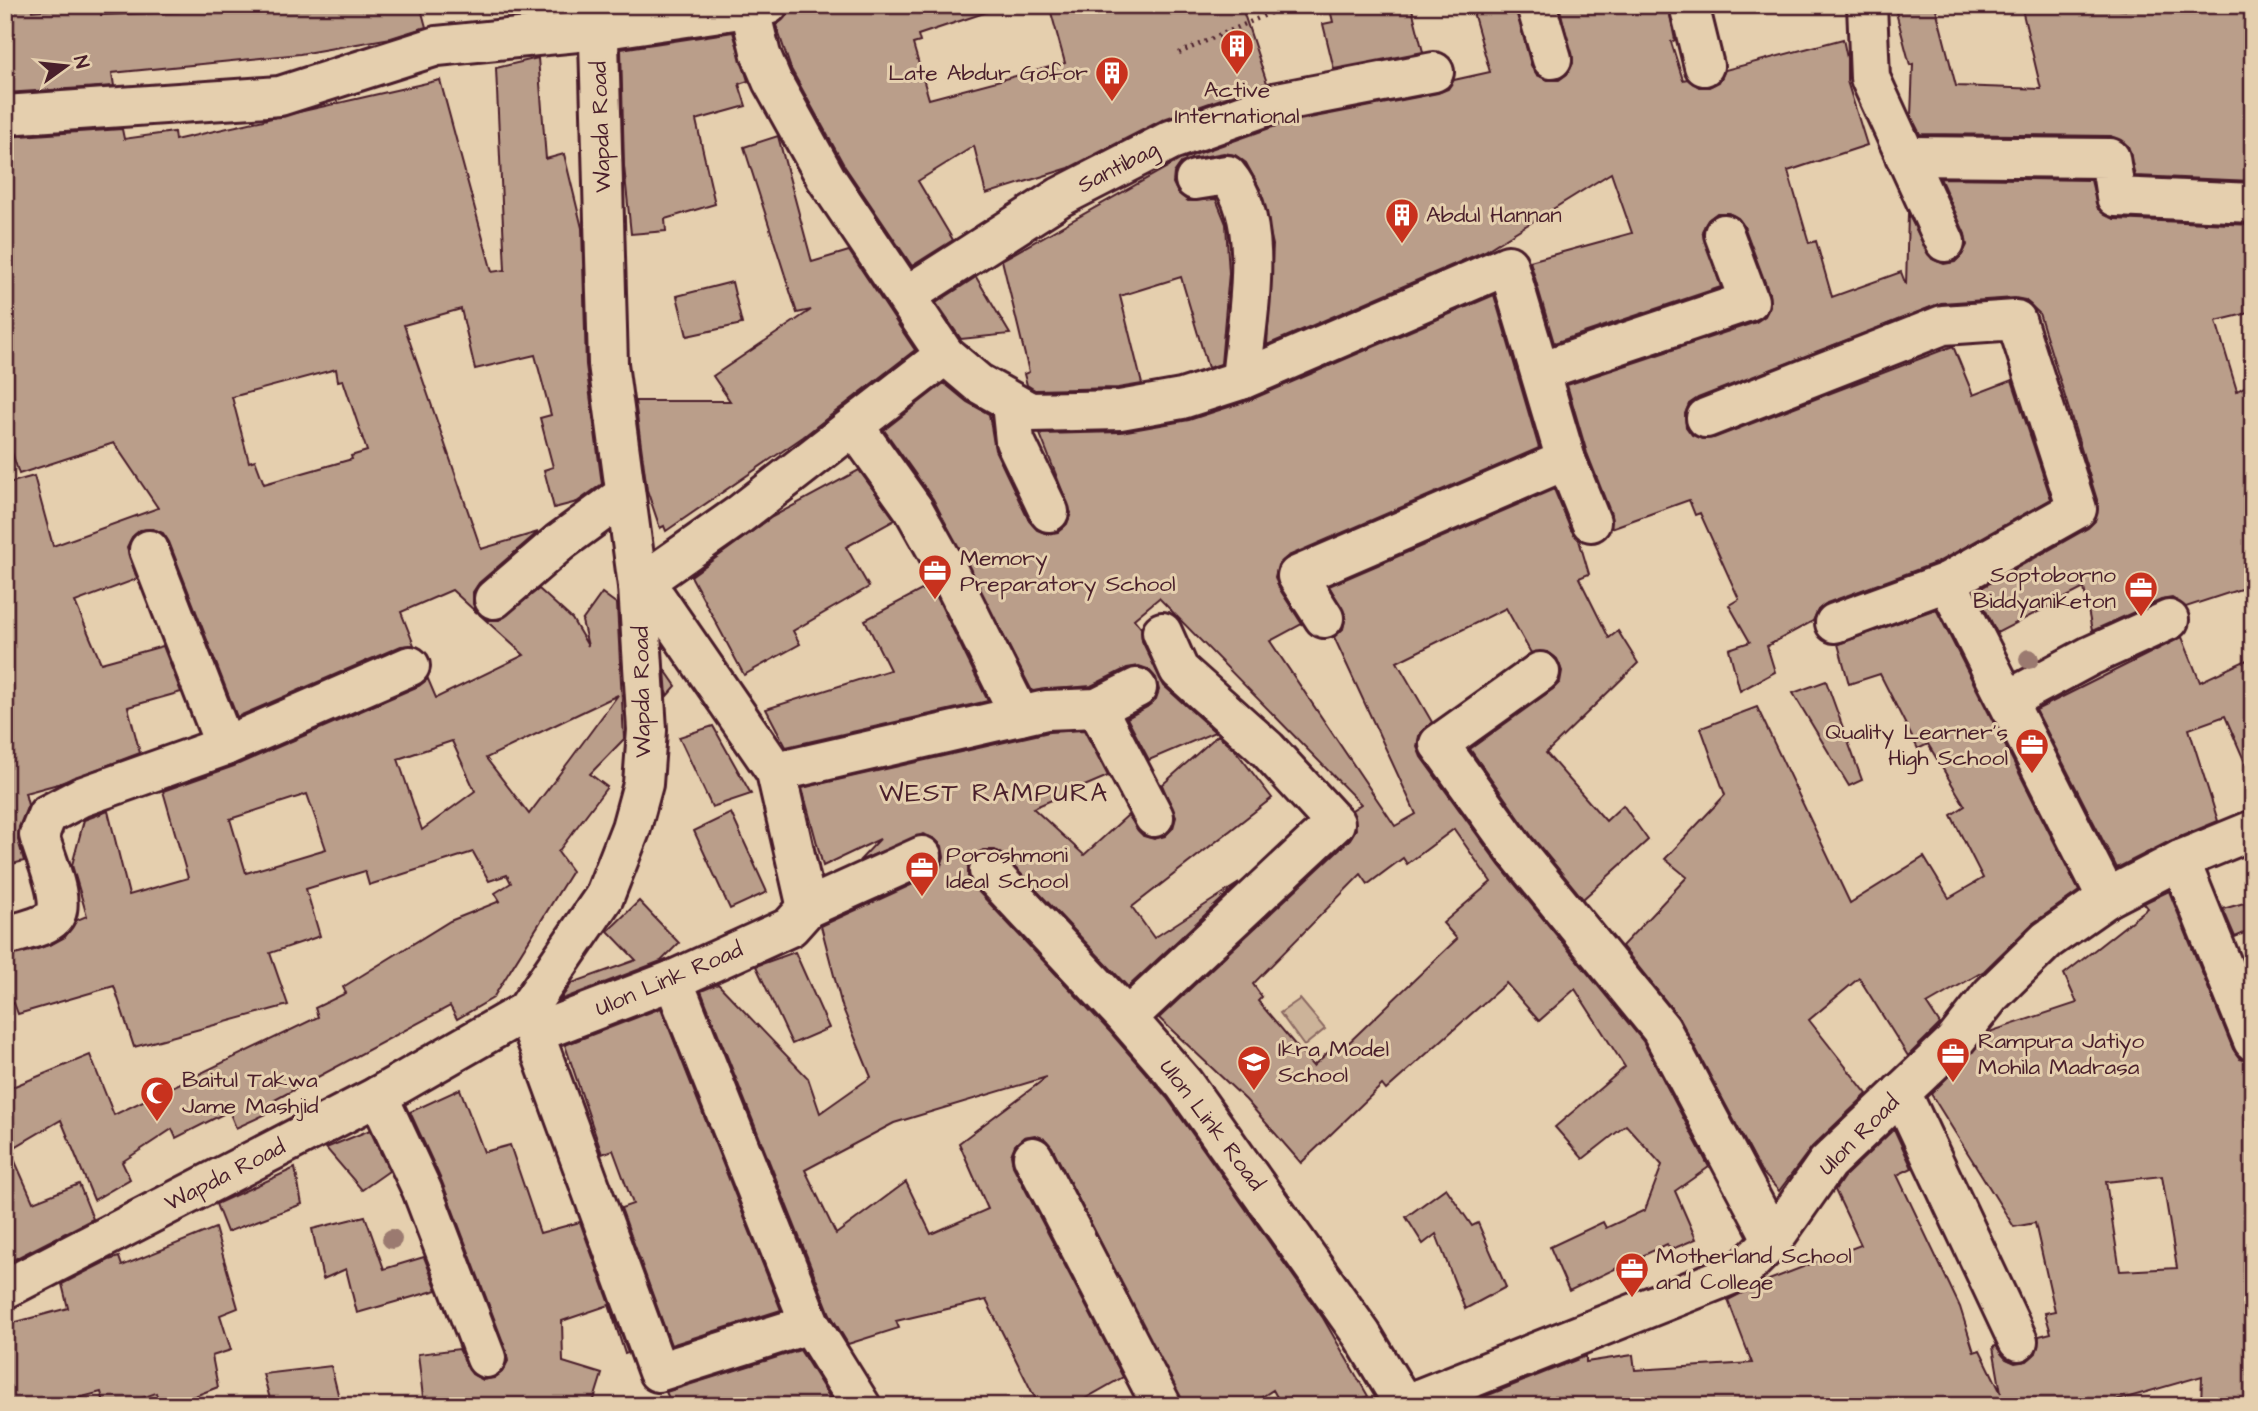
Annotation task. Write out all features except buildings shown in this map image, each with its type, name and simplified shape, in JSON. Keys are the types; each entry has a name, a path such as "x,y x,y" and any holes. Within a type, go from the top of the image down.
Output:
{"street":[{"path":"1536,5 1552,59"},
{"path":"1689,5 1704,66"},
{"path":"1867,5 1870,78 1945,242"},
{"path":"5,115 280,96 437,46 598,18 759,7 761,55 772,81 825,178 945,355 978,383 1030,412 1120,410 1182,399 1241,380 1507,265 1566,460 1591,523"},
{"name":"Wapda Road","path":"5,1289 378,1096 526,1011 604,897 631,828 643,783 647,730 638,586 608,364 598,18"},
{"name":"Santibag","path":"906,296 1060,197 1171,140 1278,102 1434,72"},
{"path":"1905,156 2110,158 2116,197 2253,203"},
{"path":"1195,180 1227,175 1238,188 1251,229 1241,380"},
{"path":"1540,371 1749,301 1724,234"},
{"path":"1706,418 1943,325 2016,320 2077,509 1947,582 1835,623"},
{"path":"807,908 776,772 657,599 638,586 739,515 945,355"},
{"path":"1011,403 1015,441 1049,512"},
{"path":"854,426 914,510 946,567 1020,716"},
{"path":"1324,618 1297,576 1566,460"},
{"path":"494,599 560,542 624,495"},
{"path":"149,550 225,746"},
{"path":"1947,582 2107,898"},
{"path":"2008,700 2090,656 2169,620"},
{"path":"1127,1018 1335,823 1267,749 1180,670 1162,632"},
{"path":"5,936 52,920 57,913 59,895 39,835 47,815 81,797 225,746 410,666"},
{"path":"1540,672 1440,744 1516,850 1661,1029 1773,1240"},
{"path":"776,772 1046,710 1097,708 1137,688"},
{"path":"1097,708 1154,817"},
{"name":"Ulon Road","path":"1403,1405 1744,1270 1773,1240 1827,1163 1954,1042 1991,995 2047,940 2107,898 2180,860 2253,830"},
{"name":"Ulon Link Road","path":"526,1011 541,1023 553,1026 673,980 790,927 807,908 922,856"},
{"path":"2180,860 2253,1041"},
{"name":"Ulon Link Road","path":"989,871 1127,1018 1184,1084 1362,1335 1403,1405"},
{"path":"673,980 810,1324 861,1406"},
{"path":"526,1011 658,1372 810,1324"},
{"path":"1901,1092 2018,1340"},
{"path":"378,1096 422,1190 486,1358"},
{"path":"1032,1157 1162,1406"}],"path":[{"path":"1179,53 1275,11"}],"shaded area":[{"path":"1300,999 1325,1029 1304,1046 1280,1013"}],"place":[{"name":"Active International","path":"1237,76"},
{"name":"Late Abdur Gofor","path":"1112,103"},
{"name":"Abdul Hannan","path":"1402,245"},
{"name":"Memory Preparatory School","path":"935,601"},
{"name":"Soptoborno Biddyaniketon","path":"2141,618"},
{"name":"Quality Learner's High School","path":"2032,775"},
{"name":"Poroshmoni Ideal School","path":"922,898"},
{"name":"Rampura Jatiyo Mohila Madrasa","path":"1953,1084"},
{"name":"Ikra Model School","path":"1254,1092"},
{"name":"Baitul Takwa Jame Mashjid","path":"157,1123"},
{"name":"Motherland School and College","path":"1632,1299"}],"district":[{"name":"WEST RAMPURA","path":"994,793"}]}
